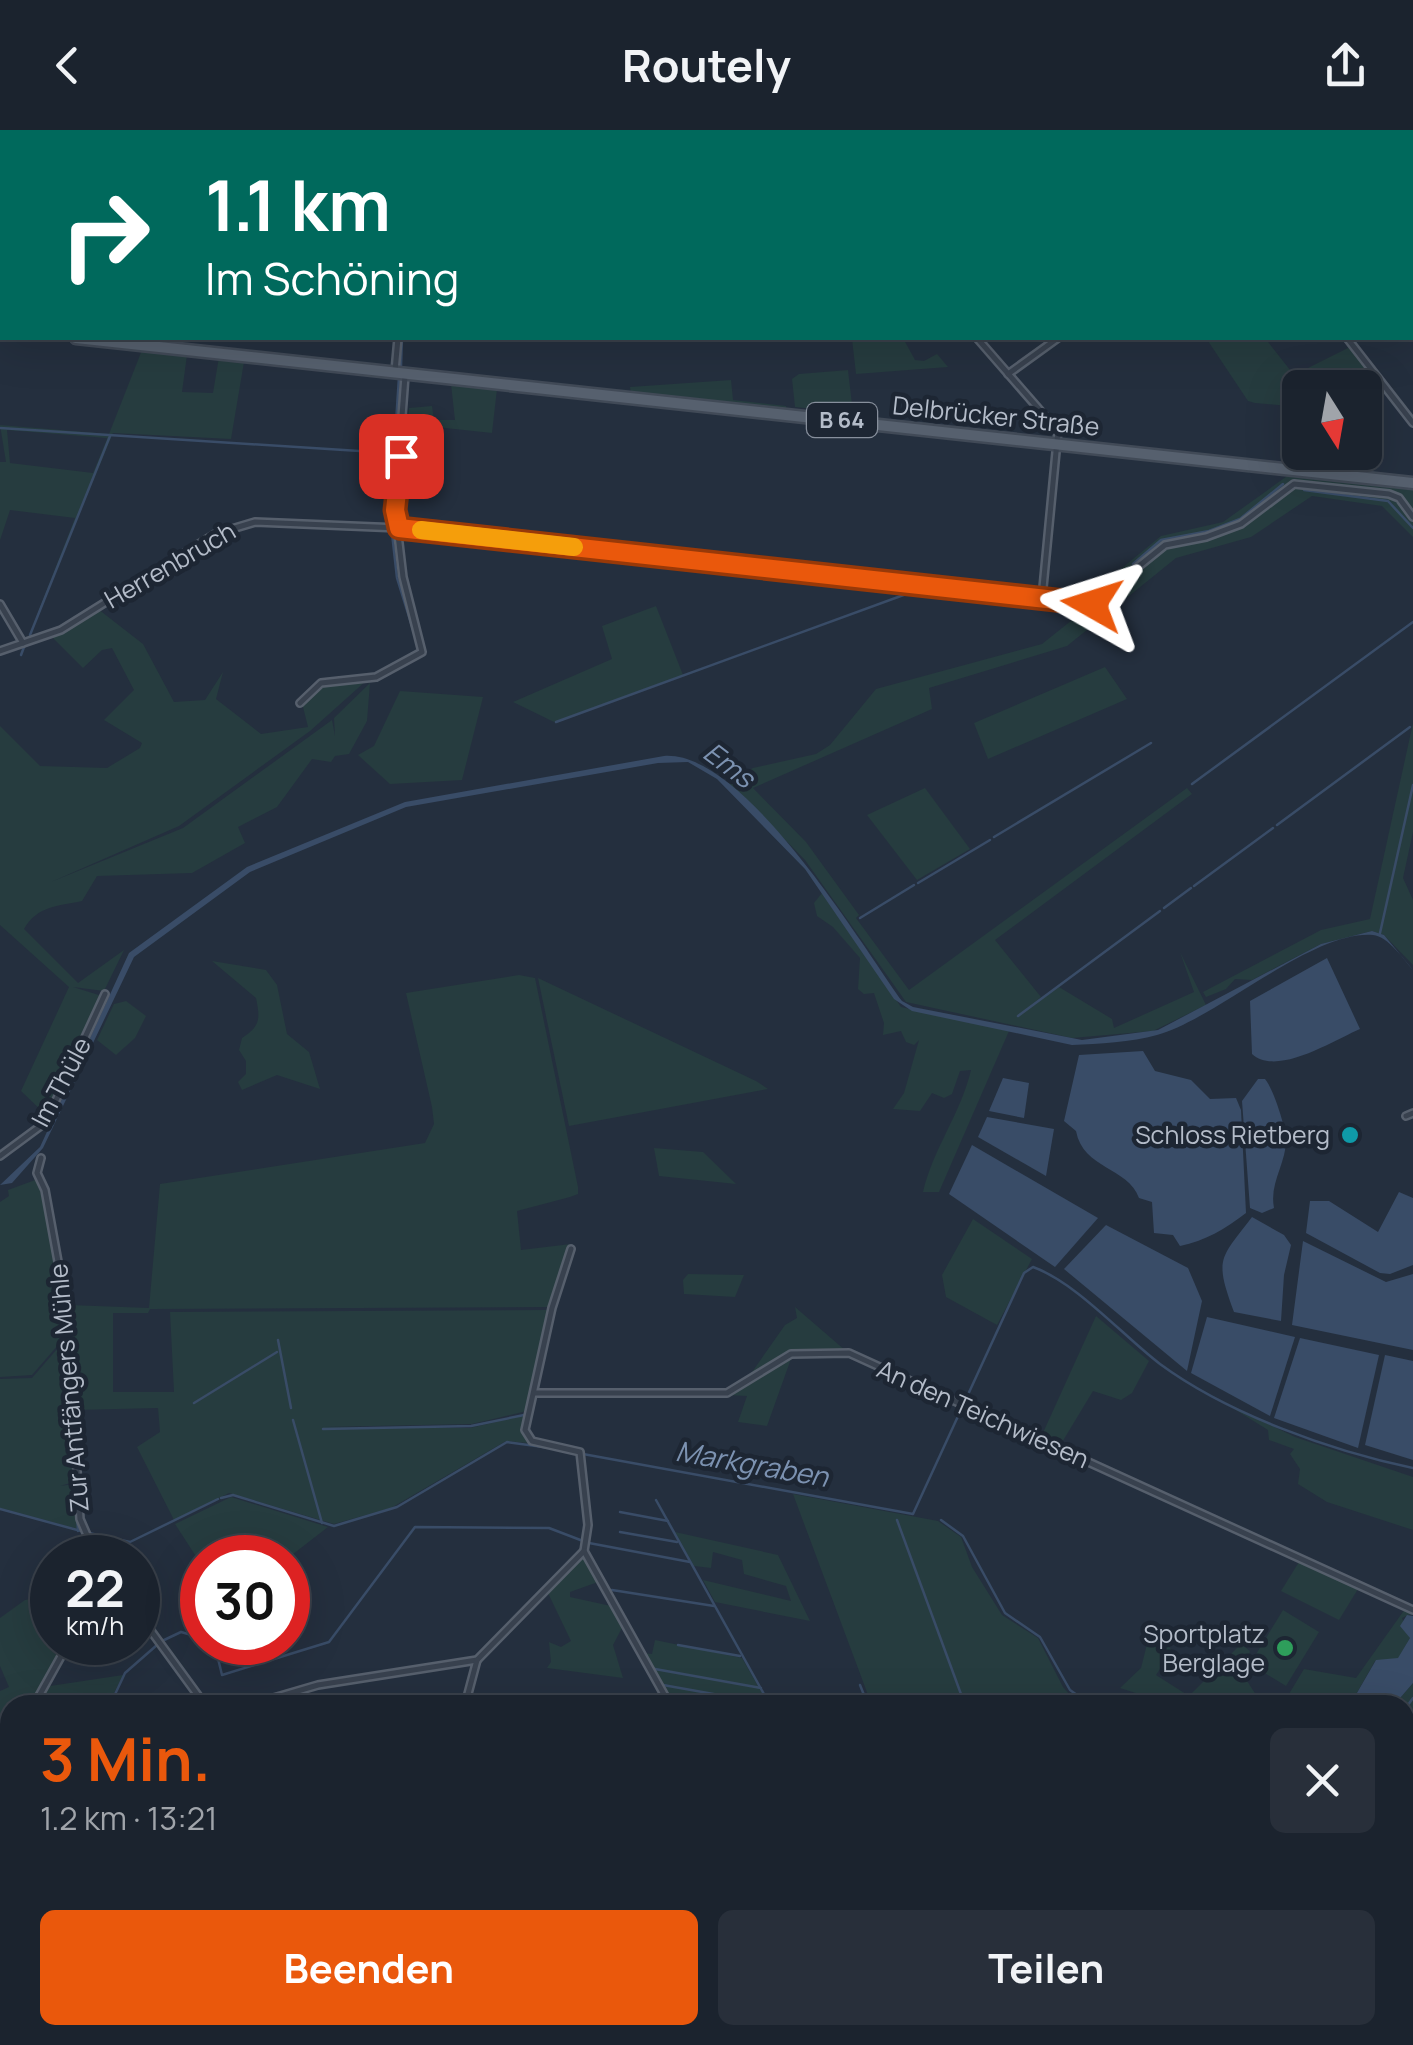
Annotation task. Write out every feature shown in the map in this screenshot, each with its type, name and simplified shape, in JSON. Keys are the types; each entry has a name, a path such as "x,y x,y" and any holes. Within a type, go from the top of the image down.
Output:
{"main road":[{"name":"Delbrücker Straße","path":"106,340 1413,483"}],"street":[{"path":"300,703 320,684 376,677 422,652 403,577 395,510 405,420 398,340"},
{"path":"979,340 1058,431 1042,598"},
{"path":"1008,374 1055,340"},
{"path":"1348,340 1413,423"},
{"name":"Herrenbruch","path":"0,651 61,630 236,524 399,528 1092,604 1165,545 1206,537 1241,524 1294,484 1390,494 1399,498 1413,517"},
{"path":"0,604 23,643"},
{"name":"Im Thüle","path":"0,1156 46,1122 105,994"},
{"name":"Zur Antfängers Mühle","path":"41,1158 37,1173 45,1190 67,1311 80,1519 87,1535"},
{"path":"467,1695 478,1660 584,1550 588,1525 580,1452 526,1436 571,1249"},
{"name":"An den Teichwiesen","path":"534,1393 727,1393 791,1354 849,1353 1413,1610"},
{"path":"584,1550 664,1695"},
{"path":"160,1643 198,1695"},
{"path":"284,1695 318,1685 478,1660"},
{"path":"40,1695 56,1665"}],"green space":[{"path":"852,340 904,340 915,360 924,361 937,354 948,367 856,374"},
{"path":"1207,340 1267,340 1290,370 1282,370 1282,405 1248,401"},
{"path":"1345,340 1367,367 1304,370 1348,348"},
{"path":"142,350 187,355 182,392 213,393 219,357 244,362 231,439 113,433 28,638 75,518 10,510 0,540 0,462 6,462 0,425 109,434","holes":["7,430 107,438 93,473 10,463"]},
{"path":"848,370 853,413 795,407 792,379 799,374"},
{"path":"731,380 733,400 786,406 787,411 631,393 630,387"},
{"path":"451,384 497,389 492,433 408,424 409,408 432,406 434,420 455,420"},
{"path":"1290,474 1413,488 1413,537 1382,506 1312,496 1251,537 1176,558 1067,646 929,688 932,709 753,788 806,842 909,990 1187,788 1192,794 995,940 1041,997 1017,1017 1059,987 1112,1019 1114,1028 1194,992 1180,952 1206,1005 1153,1031 1072,1038 906,1002 805,860 727,781 753,768 816,754 830,745 876,689 1042,644 1092,604 1050,597 1049,591 1094,591 1161,536 1223,522"},
{"path":"407,527 1038,590 1034,597"},
{"path":"656,606 683,675 554,722 513,702 612,659 602,626"},
{"path":"98,609 143,644 174,702 205,700 223,672 216,699 261,734 308,727 302,703 321,684 367,680 310,731 179,826 51,882 183,828 332,720 335,736 334,718 370,683 367,721 349,754 335,756 331,762 312,759 277,807 238,827 245,843 192,873 97,876 82,901 49,908 29,921 24,929 78,983 124,950 104,991 73,987 102,996 47,1116 21,1091 69,987 0,925 0,726 40,766 107,768 140,748 142,743 104,720 134,690 112,648 102,650 83,668 51,636"},
{"path":"1105,667 1127,699 988,759 974,723"},
{"path":"400,691 483,697 462,780 390,784 358,755 374,746"},
{"path":"1413,723 1413,832 1403,878 1413,900 1413,965 1384,935 1372,931 1321,944 1252,980 1235,979 1226,989 1206,997 1203,992 1321,930 1370,919"},
{"path":"925,788 970,849 917,880 867,815"},
{"path":"822,893 901,1007 1009,1031 939,1192 923,1192 971,1070 960,1071 952,1094 944,1098 932,1093 920,1111 893,1109 904,1093 919,1040 914,1045 906,1042 901,1031 883,1035 884,1023 874,993 864,994 858,989 860,958 833,927 817,916 814,903"},
{"path":"212,961 266,970 277,985 287,1034 309,1052 320,1089 277,1075 242,1090 238,1082 246,1074 246,1061 239,1050 242,1038 258,1021 256,998"},
{"path":"519,975 535,978 578,1187 578,1194 517,1211 521,1250 571,1244 549,1307 150,1309 148,1313 113,1313 113,1392 174,1392 170,1312 547,1310 527,1411 472,1424 322,1427 470,1428 526,1415 524,1430 528,1443 506,1441 391,1508 334,1524 229,1493 174,1520 137,1447 160,1432 158,1408 75,1410 69,1305 149,1308 160,1184 425,1143 434,1124 432,1107 406,993"},
{"path":"538,978 756,1081 768,1089 569,1126"},
{"path":"126,1001 146,1016 135,1038 116,1055 97,1040 114,1004"},
{"path":"654,1148 703,1152 736,1184 659,1176"},
{"path":"38,1179 65,1310 65,1337 32,1375 0,1377 0,1202 9,1196 8,1190"},
{"path":"973,1219 1032,1259 997,1325 946,1297 942,1275"},
{"path":"688,1274 744,1275 735,1297 684,1294 683,1280"},
{"path":"795,1307 846,1351 790,1352 750,1375 785,1325 797,1318"},
{"path":"1096,1316 1149,1361 1132,1393 1121,1400 1093,1391 1061,1444 1042,1435"},
{"path":"64,1341 74,1482 60,1486 74,1484 78,1529 0,1508 0,1379 32,1378"},
{"path":"792,1356 767,1426 738,1422 747,1396 727,1395"},
{"path":"1223,1402 1295,1437 1413,1477 1413,1530 1327,1502 1298,1484 1300,1469 1290,1454 1294,1449 1269,1440 1268,1430"},
{"path":"793,1494 938,1521 961,1537 972,1567 1002,1615 1038,1638 1070,1695 868,1695"},
{"path":"231,1497 328,1527 310,1541 310,1535 182,1535 175,1524"},
{"path":"675,1532 778,1555 810,1621 715,1602 703,1580 791,1601 786,1586 744,1574 742,1560 713,1552 711,1568 694,1566"},
{"path":"583,1556 598,1582 570,1592 570,1597 611,1606 623,1626 613,1645 623,1678 547,1668 551,1662 549,1642 561,1647 571,1641 548,1593"},
{"path":"1299,1562 1358,1589 1339,1620 1281,1591"},
{"path":"30,1599 30,1665 56,1665 39,1695 0,1695 9,1687 0,1666 0,1618"},
{"path":"1405,1609 1413,1613 1402,1618 1410,1638 1398,1659 1375,1661 1356,1695 1288,1695 1304,1669 1356,1678"},
{"name":"Sportplatz Berglage","path":"1283,1610 1319,1632 1286,1686 1250,1664"},
{"path":"1150,1632 1153,1636 1160,1633 1172,1651 1156,1675 1187,1695 1142,1695 1120,1688 1141,1668"},
{"path":"655,1640 742,1658 763,1695 666,1695 643,1653 652,1654"},
{"path":"1241,1644 1250,1651 1244,1676 1256,1695 1190,1695"},
{"path":"123,1675 113,1695 44,1695 50,1686"}],"water":[{"path":"664,756 695,762 729,783 763,815 829,896 902,1001 913,1007 1082,1040 1158,1030 1321,944 1372,931 1384,935 1413,970 1379,936 1349,937 1293,960 1181,1026 1157,1035 1104,1043 1072,1045 912,1011 894,999 805,869 717,779 688,762 658,763 406,807 250,872 134,957 43,1148 12,1183 0,1185 40,1147 129,953 247,867 405,802"},
{"path":"1327,958 1360,1029 1290,1059 1263,1060 1252,1054 1250,1001"},
{"path":"1143,1051 1155,1071 1191,1080 1210,1099 1236,1098 1241,1110 1246,1213 1214,1234 1180,1246 1173,1235 1154,1233 1152,1202 1139,1198 1126,1180 1087,1153 1076,1131 1064,1121 1079,1055"},
{"path":"1003,1078 1029,1083 1024,1118 989,1111"},
{"path":"1258,1079 1265,1079 1272,1090 1286,1138 1274,1190 1274,1208 1262,1213 1250,1208 1242,1101"},
{"path":"987,1117 1054,1129 1046,1176 978,1137"},
{"path":"972,1145 1098,1218 1055,1267 949,1194"},
{"path":"1399,1192 1413,1198 1413,1265 1390,1274 1380,1273 1306,1233 1310,1201 1329,1201 1378,1232"},
{"path":"1252,1217 1284,1235 1291,1245 1284,1275 1281,1321 1234,1312 1224,1280 1222,1269 1227,1251"},
{"path":"1106,1225 1188,1268 1202,1301 1187,1371 1064,1269"},
{"path":"1303,1241 1386,1282 1413,1274 1413,1350 1292,1325"},
{"path":"1207,1317 1295,1337 1270,1416 1191,1373"},
{"path":"1300,1338 1379,1355 1358,1448 1274,1418"},
{"path":"1385,1355 1413,1361 1413,1460 1365,1445"},
{"path":"1407,1615 1413,1616 1413,1683 1403,1695 1356,1695 1376,1660 1398,1658 1410,1638 1400,1626"}],"waterway":[{"path":"401,366 402,340"},
{"path":"0,428 375,452 395,438 399,377"},
{"path":"30,635 110,436"},
{"path":"1133,564 1161,540 1209,531 1240,519 1283,484"},
{"path":"1304,490 1388,501 1413,528"},
{"path":"392,533 397,578 418,646"},
{"path":"597,547 827,571"},
{"path":"1046,593 1091,598 1128,568"},
{"path":"837,572 916,580"},
{"path":"924,581 1038,593"},
{"path":"556,722 920,589"},
{"path":"1192,784 1413,622"},
{"path":"21,655 24,647"},
{"path":"1277,825 1410,727"},
{"path":"994,837 1151,743"},
{"path":"1380,933 1413,785"},
{"path":"1194,886 1273,828"},
{"path":"918,883 990,840"},
{"path":"860,918 914,885"},
{"path":"1164,908 1191,888"},
{"path":"1018,1016 1160,911"},
{"path":"583,1454 913,1514 1024,1273 1033,1267 1066,1285 1160,1364 1217,1399 1315,1441 1413,1468"},
{"path":"64,1307 65,1336"},
{"path":"278,1340 291,1408"},
{"path":"66,1343 78,1531"},
{"path":"194,1403 277,1352"},
{"path":"323,1429 471,1426 524,1415"},
{"path":"293,1420 322,1523"},
{"name":"Markgraben","path":"221,1498 233,1495 334,1526 397,1507 507,1442 558,1449"},
{"name":"Markgraben","path":"89,1533 130,1542 218,1499"},
{"path":"656,1500 764,1695"},
{"name":"Markgraben","path":"0,1509 81,1531"},
{"path":"620,1512 668,1521"},
{"path":"897,1520 961,1695"},
{"name":"Markgraben","path":"941,1520 963,1536 1005,1613 1040,1637 1070,1690 1077,1695"},
{"path":"310,1648 329,1642 415,1527 549,1528 583,1541"},
{"path":"620,1532 677,1542"},
{"path":"589,1543 690,1562"},
{"path":"612,1590 714,1606"},
{"path":"162,1641 180,1632"},
{"path":"678,1645 740,1656"},
{"path":"115,1695 125,1673 134,1665"},
{"path":"220,1665 222,1675 254,1665"},
{"path":"655,1669 761,1688"},
{"path":"663,1685 719,1695"},
{"path":"860,1685 864,1695"}],"slow traffic":[{"path":"421,530 574,547"}],"place":[{"name":"Schloss Rietberg","path":"1350,1135"},
{"name":"Sportplatz Berglage","path":"1285,1648"}],"route":[{"path":"401,456 395,510 399,528 1092,604"}],"water label":[{"name":"Ems","path":"729,765"}]}
